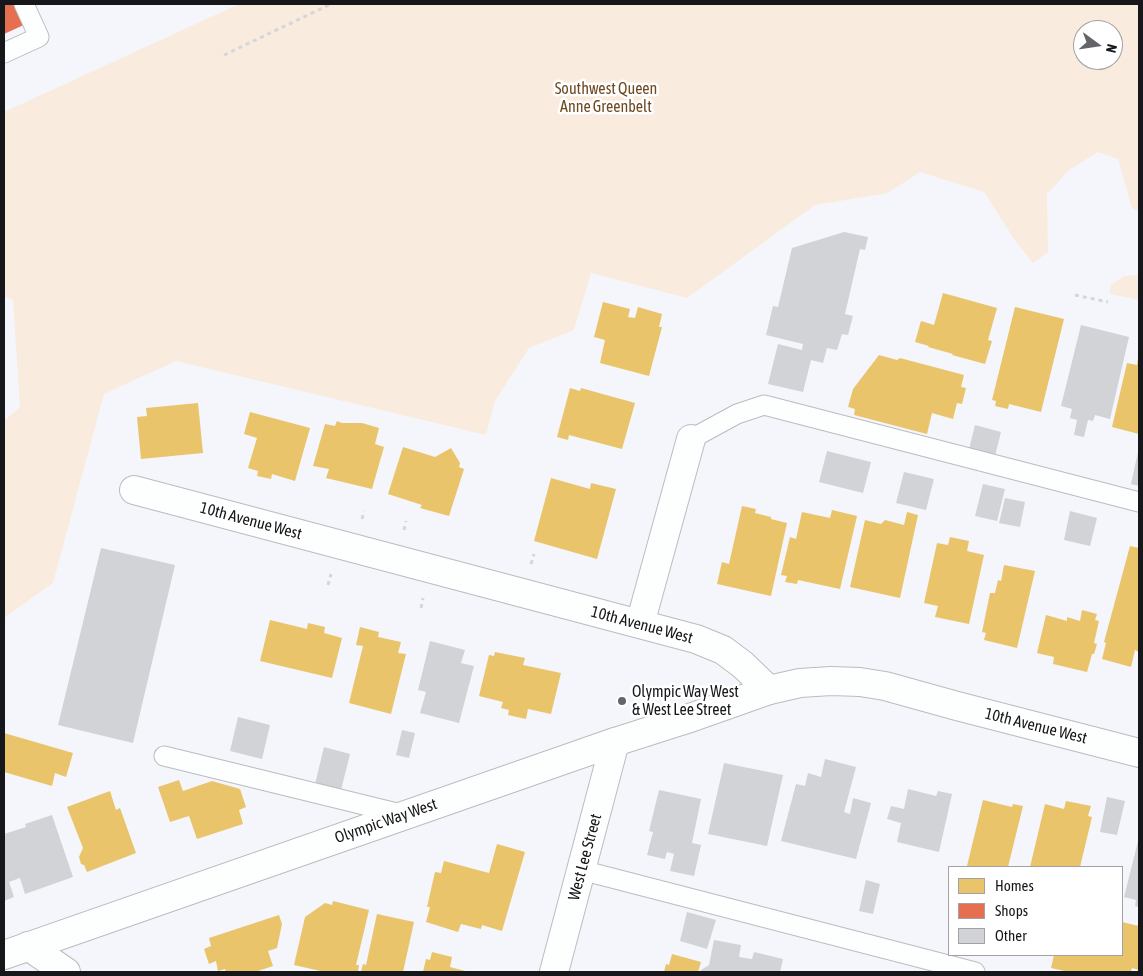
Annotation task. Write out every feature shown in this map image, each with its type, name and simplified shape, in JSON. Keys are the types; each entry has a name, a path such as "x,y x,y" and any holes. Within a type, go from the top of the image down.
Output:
{"street":[{"path":"640,624 691,439"},
{"name":"10th Avenue West","path":"134,490 696,639 723,650 743,665 768,690 800,683 831,681 860,682 885,686 1139,753"},
{"name":"Olympic Way West","path":"16,951 405,814 768,690"},
{"name":"West Lee Street","path":"554,972 615,742"},
{"path":"16,951 66,972"}],"lane":[{"path":"4,53 39,37 24,4"},
{"path":"691,439 736,414 764,405 1139,502"},
{"path":"164,756 405,814"},
{"path":"581,870 975,972"}],"path":[{"path":"224,55 331,4"},
{"path":"1074,294 1108,302"}],"green space":[{"name":"Southwest Queen Anne Greenbelt","path":"239,4 1139,4 1139,212 1132,208 1118,159 1098,152 1069,170 1047,194 1048,252 1033,263 1014,239 984,192 920,172 888,193 815,205 687,298 591,273 574,330 529,348 495,401 486,435 176,361 104,394 53,583 4,618 4,421 20,407 13,300 4,296 4,112"},
{"path":"1139,275 1139,300 1110,294 1111,285 1124,276"}],"building: Homes":[{"path":"943,293 997,308 988,340 992,341 985,364 915,342 921,321 934,325"},
{"path":"603,302 630,309 628,317 635,318 638,307 662,314 659,327 662,327 649,376 600,363 605,340 594,337"},
{"path":"1015,307 1064,319 1041,412 1009,404 1008,409 995,406 996,401 992,400"},
{"path":"879,355 897,360 900,358 964,375 961,387 966,388 962,404 957,403 953,419 932,413 927,434 854,415 855,409 848,407 853,389"},
{"path":"1138,358 1139,434 1112,427 1127,363 1137,365"},
{"path":"570,388 580,391 581,388 635,403 622,449 569,435 568,440 557,437"},
{"path":"198,403 203,453 141,459 137,417 147,416 146,408"},
{"path":"250,412 310,428 295,481 272,474 271,479 257,476 258,471 248,468 257,438 244,434"},
{"path":"337,421 342,423 362,423 379,428 375,444 384,447 372,489 326,478 329,469 313,466 325,424 335,426"},
{"path":"403,447 435,457 451,448 460,463 459,467 464,469 449,516 420,508 422,505 388,494"},
{"path":"551,478 590,489 591,483 616,489 597,559 534,541"},
{"path":"742,506 756,509 755,513 787,523 771,596 717,584 722,562 729,564"},
{"path":"832,510 857,516 840,589 798,580 797,584 785,582 787,576 781,575 790,537 796,539 802,512 830,518"},
{"path":"907,512 918,515 900,598 850,587 865,520 881,524 885,520 904,525"},
{"path":"950,537 969,541 967,551 984,555 969,624 935,617 938,606 924,603 937,543 948,545"},
{"path":"1130,546 1139,548 1139,652 1135,650 1131,667 1102,659 1106,643 1104,642"},
{"path":"1004,565 1035,571 1017,648 984,640 986,633 982,632 990,593 995,593 998,580 1001,581"},
{"path":"1082,610 1097,614 1095,620 1099,621 1094,643 1097,644 1087,672 1053,664 1054,657 1037,653 1046,615 1067,621 1067,617 1080,621"},
{"path":"270,620 307,629 308,623 325,627 324,633 342,638 332,678 260,661"},
{"path":"360,627 379,632 378,637 401,642 398,653 406,654 391,714 349,703 363,646 356,645"},
{"path":"495,652 525,658 523,665 561,673 551,714 528,709 526,719 508,715 509,710 501,708 503,702 479,696 489,655 494,656"},
{"path":"4,733 73,753 66,777 55,773 52,786 4,772"},
{"path":"179,780 183,791 212,781 240,789 246,807 239,810 243,824 197,839 189,816 170,822 158,787"},
{"path":"110,791 116,810 120,808 136,853 87,872 84,865 81,864 79,857 83,848 67,807"},
{"path":"983,800 1012,807 1013,804 1023,806 1008,866 967,866"},
{"path":"1066,801 1091,806 1088,816 1092,817 1080,866 1030,866 1045,804 1064,809"},
{"path":"497,844 525,852 502,931 482,925 481,929 461,924 458,932 426,922 430,907 427,907 435,872 441,873 444,861 489,873"},
{"path":"333,901 369,910 356,965 359,965 358,972 325,972 294,965 305,917 325,903 332,905"},
{"path":"377,914 414,922 403,972 361,972 363,964 366,965"},
{"path":"279,915 282,924 277,948 268,951 273,966 255,972 226,972 225,969 218,971 216,961 209,964 204,949 211,946 209,938"},
{"path":"1123,922 1139,926 1139,970 1132,968 1131,972 1069,972 1051,968 1054,956 1123,956"},
{"path":"432,952 452,957 450,967 469,972 423,972 426,959 430,960"},
{"path":"672,954 701,962 698,972 664,972 666,964 669,965"}],"building: Shops":[{"path":"4,4 17,4 26,24 4,34"}],"building: Other":[{"path":"844,232 868,237 865,250 860,249 845,314 853,316 848,335 842,334 837,350 827,348 823,363 811,360 803,392 768,384 778,344 802,350 803,344 766,335 773,306 778,307 792,248"},
{"path":"1081,325 1129,337 1110,419 1095,415 1093,421 1088,420 1084,437 1074,435 1077,420 1070,418 1072,409 1061,406"},
{"path":"975,425 1001,432 994,460 968,453"},
{"path":"827,451 871,462 863,493 819,482"},
{"path":"1139,452 1139,486 1131,484"},
{"path":"904,472 934,479 926,510 896,503"},
{"path":"983,484 1005,489 997,521 975,516"},
{"path":"1005,498 1025,502 1020,527 999,523"},
{"path":"1070,511 1097,518 1090,546 1064,540"},
{"path":"101,548 175,565 133,743 58,725"},
{"path":"430,641 465,650 461,663 474,666 459,723 420,713 426,692 418,690"},
{"path":"238,717 270,725 262,759 230,751"},
{"path":"402,730 415,733 409,758 396,755"},
{"path":"324,747 350,754 341,790 315,784"},
{"path":"825,759 856,767 844,812 850,814 853,798 871,803 856,859 781,841 796,784 805,786 808,773 821,777"},
{"path":"724,763 783,775 767,846 708,834"},
{"path":"908,789 936,796 938,791 952,794 939,852 897,842 901,823 887,819 891,806 904,809"},
{"path":"659,790 701,799 692,843 701,845 694,876 670,871 674,854 667,852 665,859 647,855 653,832 649,831"},
{"path":"1107,797 1125,801 1117,835 1100,832"},
{"path":"52,815 73,877 25,894 20,878 9,882 14,897 4,901 4,834 26,827 25,824"},
{"path":"1139,837 1139,907 1135,906 1136,900 1124,897"},
{"path":"866,880 880,884 873,914 859,911"},
{"path":"687,912 716,920 707,949 680,941"},
{"path":"714,940 741,945 739,957 752,959 754,952 783,959 780,972 700,972 709,965"}],"place":[{"name":"Olympic Way West & West Lee Street","path":"622,701"}]}
